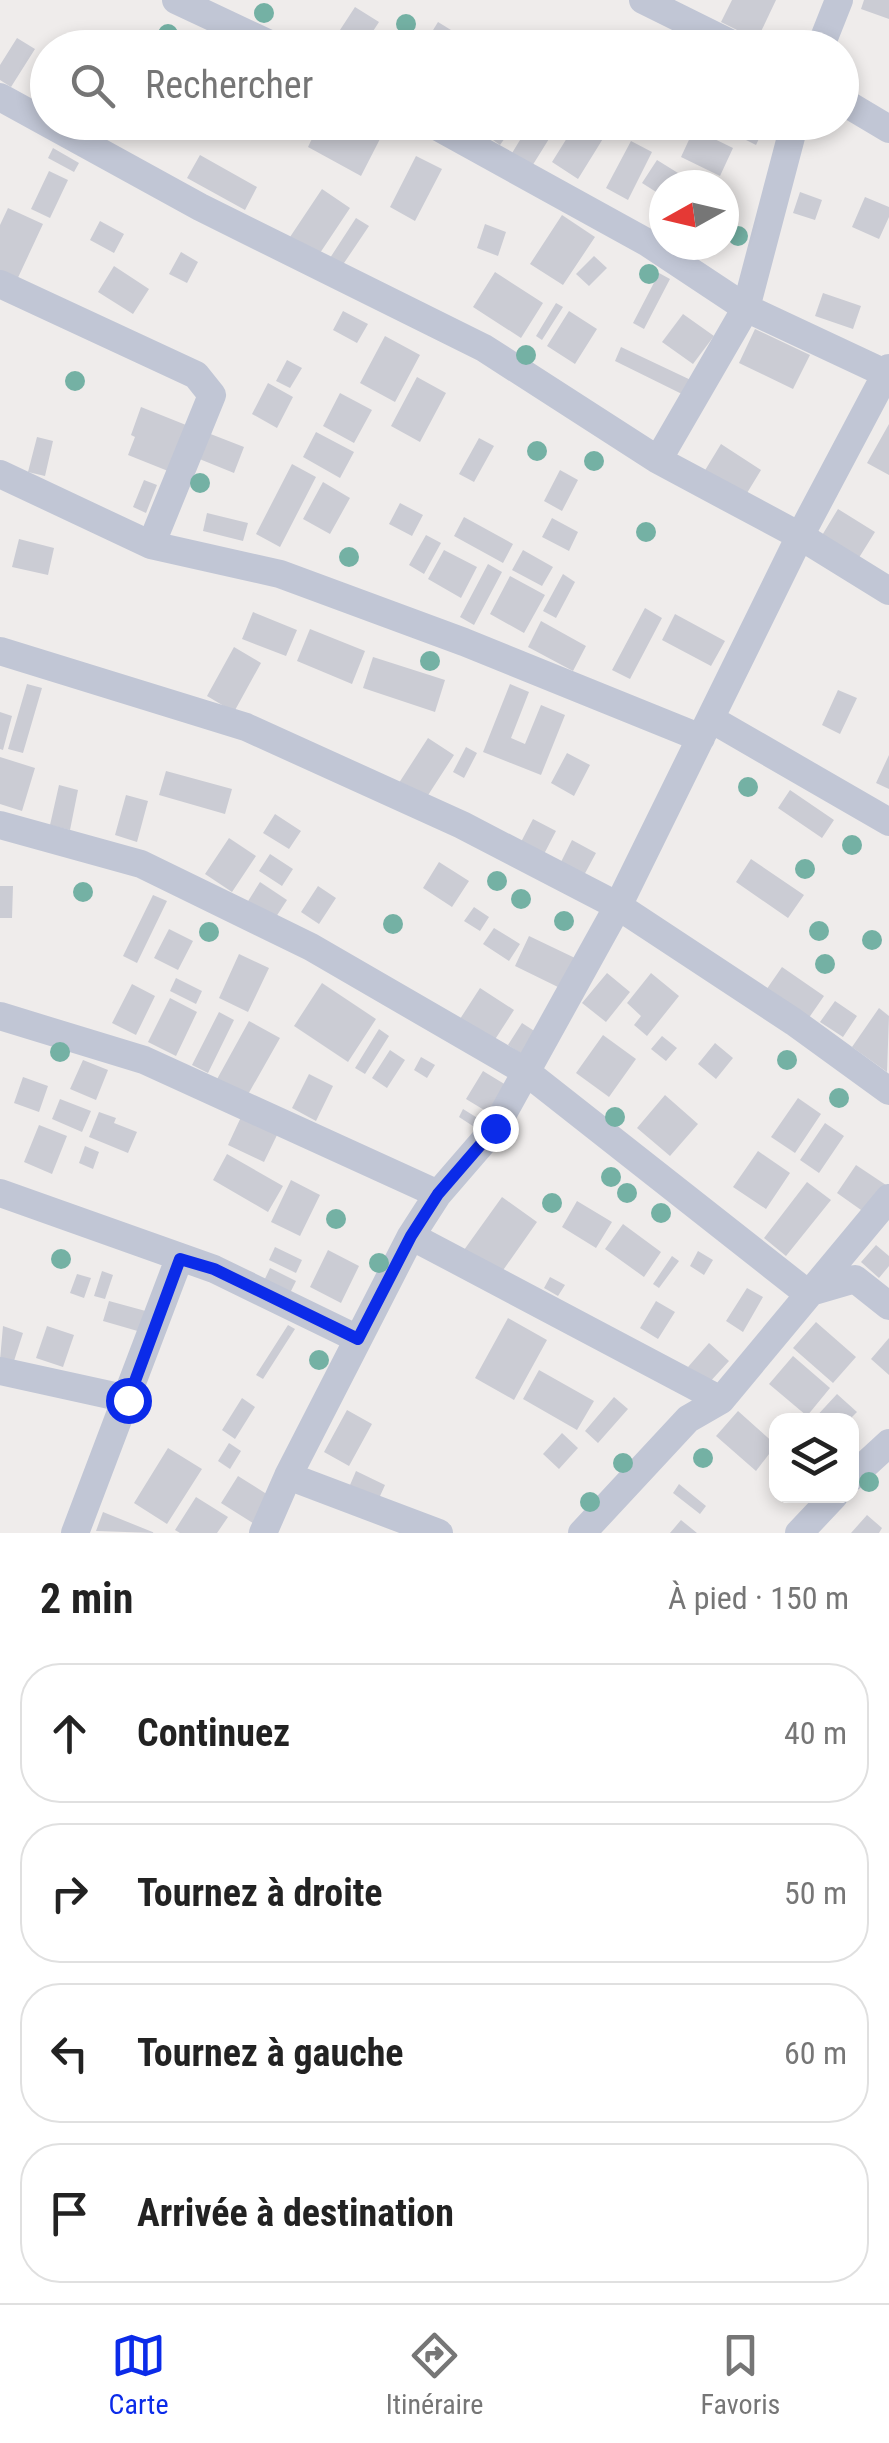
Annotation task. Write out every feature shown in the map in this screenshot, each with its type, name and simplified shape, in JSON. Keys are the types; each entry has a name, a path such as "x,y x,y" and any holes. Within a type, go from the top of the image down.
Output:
{"street":[{"path":"176,0 240,30"},
{"path":"644,0 704,30"},
{"path":"827,30 839,0"},
{"path":"0,97 30,114"},
{"path":"859,111 889,129"},
{"path":"78,140 200,207 484,348 658,460 800,536 889,590"},
{"path":"263,1533 288,1476 411,1236 438,1194 495,1128 618,906 800,536 888,372 746,308 648,243 462,140"},
{"path":"658,460 746,308 791,140"},
{"path":"0,284 196,376 212,395 152,546"},
{"path":"0,474 152,546 280,574 706,729 889,822"},
{"path":"0,651 246,726 462,825 618,906 794,1022 889,1091"},
{"path":"0,825 141,864 311,947 525,1071 807,1293"},
{"path":"0,1016 144,1060 438,1194"},
{"path":"0,1193 214,1269 358,1339"},
{"path":"582,1533 688,1418 720,1400 889,1198"},
{"path":"411,1236 720,1400"},
{"path":"75,1533 180,1259"},
{"path":"807,1293 855,1278 889,1306"},
{"path":"0,1371 128,1400"},
{"path":"859,1471 889,1443"},
{"path":"288,1476 439,1533"},
{"path":"799,1533 827,1503"}],"building":[{"path":"732,0 776,0 762,30 737,30 721,22"},
{"path":"864,0 889,0 889,19 861,9"},
{"path":"355,7 379,22 374,30 340,30"},
{"path":"438,22 451,30 433,30"},
{"path":"17,38 30,46 30,57 11,87 0,80 0,65"},
{"path":"311,140 379,140 361,176 308,147"},
{"path":"520,140 548,140 529,171 509,158"},
{"path":"566,140 602,140 578,179 552,162"},
{"path":"689,140 717,140 733,148 723,170 708,170 681,157"},
{"path":"631,141 652,152 628,200 606,188"},
{"path":"53,148 79,163 74,172 48,158"},
{"path":"200,155 257,187 245,210 187,178"},
{"path":"416,156 442,169 415,221 390,207"},
{"path":"657,160 673,170 650,170"},
{"path":"49,171 68,180 50,218 31,209"},
{"path":"322,189 350,208 318,256 290,237"},
{"path":"800,192 822,200 815,220 793,213"},
{"path":"865,197 889,207 879,239 852,227"},
{"path":"8,208 43,224 15,284 0,277 0,225"},
{"path":"562,215 595,237 563,285 530,264"},
{"path":"356,218 369,226 342,266 330,258"},
{"path":"100,221 124,234 114,253 90,240"},
{"path":"485,224 506,232 498,256 477,248"},
{"path":"181,252 198,262 187,283 169,274"},
{"path":"594,256 607,268 589,286 576,274"},
{"path":"114,266 149,289 133,314 98,292"},
{"path":"495,272 543,303 521,338 473,307"},
{"path":"659,273 670,279 644,329 633,323"},
{"path":"823,293 861,306 853,329 815,316"},
{"path":"556,303 563,307 542,340 536,336"},
{"path":"343,311 368,324 357,343 333,330"},
{"path":"569,311 597,329 575,364 547,346"},
{"path":"683,314 714,336 693,364 662,342"},
{"path":"755,329 810,355 793,389 739,363"},
{"path":"385,336 420,355 395,402 360,383"},
{"path":"621,347 695,382 688,397 615,361"},
{"path":"287,360 302,368 290,388 276,381"},
{"path":"417,377 446,393 420,442 391,426"},
{"path":"268,383 293,397 277,428 252,414"},
{"path":"340,393 372,410 354,443 323,426"},
{"path":"141,407 186,425 168,471 128,455"},
{"path":"889,424 889,475 867,463"},
{"path":"316,432 354,452 340,478 303,457"},
{"path":"208,433 244,447 234,473 197,458"},
{"path":"37,437 53,441 45,476 28,472"},
{"path":"479,438 494,446 474,482 459,474"},
{"path":"721,444 761,470 744,498 704,472"},
{"path":"292,464 316,477 280,547 256,534"},
{"path":"560,470 578,480 562,511 544,501"},
{"path":"144,480 157,485 146,513 133,507"},
{"path":"323,482 350,498 330,534 303,519"},
{"path":"400,503 423,515 412,536 389,524"},
{"path":"838,509 875,532 855,564 818,542"},
{"path":"207,513 248,523 243,541 203,531"},
{"path":"464,517 513,544 503,563 454,536"},
{"path":"552,518 578,532 569,551 542,537"},
{"path":"426,535 441,543 424,574 409,565"},
{"path":"19,539 54,548 48,575 12,567"},
{"path":"444,550 477,567 461,598 428,579"},
{"path":"523,550 553,567 542,586 512,570"},
{"path":"488,564 502,572 474,625 460,617"},
{"path":"563,574 575,582 556,618 543,611"},
{"path":"510,576 545,595 524,633 490,614"},
{"path":"645,608 662,618 630,679 612,670"},
{"path":"253,612 297,630 286,656 242,639"},
{"path":"675,614 725,641 711,666 662,640"},
{"path":"541,621 586,646 573,671 528,647"},
{"path":"310,629 365,651 352,684 297,661"},
{"path":"234,647 261,663 234,712 207,696"},
{"path":"373,657 445,680 435,712 363,688"},
{"path":"27,684 42,688 23,753 8,749"},
{"path":"510,684 529,692 511,738 525,744 541,705 565,715 541,775 483,752"},
{"path":"838,690 857,698 840,734 822,725"},
{"path":"0,712 12,716 3,750 0,749"},
{"path":"428,738 454,755 423,803 397,786"},
{"path":"466,747 477,753 464,778 453,772"},
{"path":"567,753 590,765 574,796 551,783"},
{"path":"889,755 889,789 876,783"},
{"path":"0,757 35,768 22,811 0,804"},
{"path":"166,771 232,789 225,814 159,795"},
{"path":"59,785 78,790 70,830 50,825"},
{"path":"790,790 834,820 822,838 778,808"},
{"path":"126,795 148,801 137,842 115,835"},
{"path":"275,814 301,831 289,849 263,833"},
{"path":"533,819 556,831 544,854 521,842"},
{"path":"229,838 256,856 232,892 205,874"},
{"path":"572,840 596,853 583,877 560,864"},
{"path":"270,854 293,869 282,886 259,871"},
{"path":"751,859 804,895 788,918 736,882"},
{"path":"439,862 469,881 452,907 423,888"},
{"path":"260,882 287,900 272,923 245,906"},
{"path":"0,886 13,886 12,918 0,918"},
{"path":"318,886 336,898 319,924 301,912"},
{"path":"153,895 167,901 137,963 123,956"},
{"path":"474,907 489,917 480,931 464,921"},
{"path":"494,928 520,944 509,961 483,944"},
{"path":"169,929 193,941 178,970 154,958"},
{"path":"529,936 575,958 560,988 515,966"},
{"path":"239,954 269,968 248,1012 219,998"},
{"path":"782,967 824,996 806,1022 764,993"},
{"path":"607,973 630,992 606,1022 582,1003"},
{"path":"651,973 679,996 647,1036 634,1025 641,1016 627,1003"},
{"path":"176,978 202,991 196,1004 170,991"},
{"path":"322,983 376,1019 348,1062 294,1026"},
{"path":"132,984 155,996 136,1035 112,1023"},
{"path":"480,988 514,1010 494,1041 460,1019"},
{"path":"170,998 197,1012 176,1056 148,1042"},
{"path":"835,1001 857,1016 843,1037 820,1022"},
{"path":"879,1008 889,1016 887,1072 852,1047"},
{"path":"219,1012 234,1020 208,1073 192,1065"},
{"path":"249,1021 280,1038 246,1098 216,1081"},
{"path":"522,1023 539,1034 525,1056 508,1045"},
{"path":"379,1029 389,1036 365,1074 355,1068"},
{"path":"603,1035 636,1059 609,1097 576,1073"},
{"path":"662,1036 677,1048 666,1061 651,1049"},
{"path":"715,1043 733,1058 716,1079 698,1064"},
{"path":"390,1050 405,1060 387,1088 372,1078"},
{"path":"421,1057 435,1065 427,1078 414,1070"},
{"path":"83,1060 108,1070 96,1100 70,1089"},
{"path":"483,1071 506,1085 489,1113 466,1099"},
{"path":"309,1074 333,1086 316,1121 292,1108"},
{"path":"23,1077 48,1086 39,1112 14,1103"},
{"path":"665,1095 698,1124 670,1156 637,1128"},
{"path":"798,1098 821,1114 795,1153 771,1137"},
{"path":"60,1099 91,1111 82,1132 52,1119"},
{"path":"463,1109 484,1122 479,1130 459,1117"},
{"path":"99,1112 137,1132 128,1153 89,1137"},
{"path":"242,1115 278,1133 264,1162 228,1145"},
{"path":"825,1123 844,1136 819,1173 800,1160"},
{"path":"39,1125 67,1136 52,1174 24,1162"},
{"path":"85,1146 99,1152 93,1169 79,1163"},
{"path":"758,1151 790,1173 766,1209 733,1187"},
{"path":"227,1154 283,1186 268,1212 213,1180"},
{"path":"856,1165 889,1187 871,1217 837,1193"},
{"path":"291,1180 320,1195 300,1236 271,1222"},
{"path":"807,1182 831,1200 786,1256 764,1238"},
{"path":"502,1197 537,1222 499,1276 464,1250"},
{"path":"577,1201 612,1222 596,1248 562,1227"},
{"path":"623,1224 661,1252 644,1277 605,1249"},
{"path":"876,1245 889,1256 889,1266 879,1278 861,1262"},
{"path":"275,1247 302,1260 296,1273 269,1260"},
{"path":"328,1250 359,1266 341,1303 310,1287"},
{"path":"698,1251 713,1260 704,1275 690,1266"},
{"path":"672,1256 679,1261 659,1288 653,1284"},
{"path":"270,1268 296,1281 289,1295 263,1283"},
{"path":"102,1271 113,1275 105,1299 94,1296"},
{"path":"77,1274 91,1278 84,1298 70,1293"},
{"path":"550,1277 565,1285 558,1296 544,1288"},
{"path":"747,1288 763,1297 743,1332 726,1321"},
{"path":"109,1301 153,1313 148,1334 103,1321"},
{"path":"656,1301 675,1312 658,1339 640,1328"},
{"path":"508,1318 547,1340 514,1400 475,1378"},
{"path":"816,1322 856,1357 833,1383 793,1348"},
{"path":"288,1325 295,1329 263,1379 256,1375"},
{"path":"3,1326 23,1333 13,1364 0,1360"},
{"path":"47,1326 74,1335 63,1367 36,1358"},
{"path":"889,1338 889,1375 871,1359"},
{"path":"709,1343 729,1361 708,1384 688,1367"},
{"path":"793,1356 830,1388 809,1413 803,1413 769,1384"},
{"path":"539,1370 594,1401 577,1430 523,1399"},
{"path":"837,1394 857,1412 856,1413 819,1413"},
{"path":"614,1397 628,1409 598,1443 585,1431"},
{"path":"242,1398 255,1407 235,1439 222,1430"},
{"path":"347,1410 372,1424 349,1466 324,1452"},
{"path":"738,1411 769,1439 769,1454 756,1471 716,1436"},
{"path":"562,1433 578,1448 559,1469 543,1454"},
{"path":"229,1443 241,1451 230,1469 218,1461"},
{"path":"168,1448 202,1469 167,1524 134,1503"},
{"path":"356,1471 385,1485 376,1505 347,1492"},
{"path":"238,1476 276,1500 259,1527 221,1503"},
{"path":"679,1484 706,1506 700,1514 673,1493"},
{"path":"196,1497 228,1517 217,1533 175,1530"},
{"path":"103,1512 155,1533 96,1531"},
{"path":"867,1515 882,1528 879,1533 851,1533"},
{"path":"681,1520 697,1533 670,1533"}],"route":[{"path":"128,1400 180,1259 214,1269 358,1339 411,1236 438,1194 495,1128"}]}
